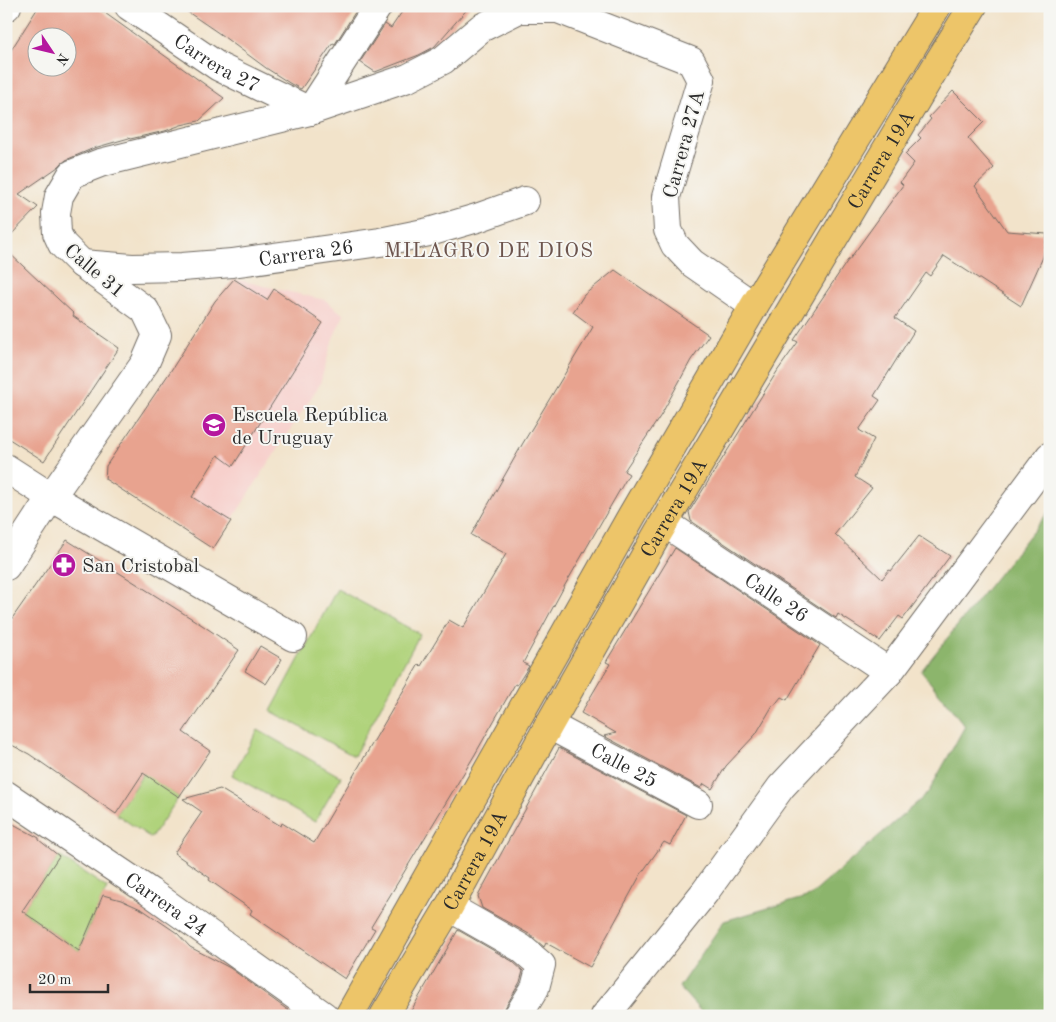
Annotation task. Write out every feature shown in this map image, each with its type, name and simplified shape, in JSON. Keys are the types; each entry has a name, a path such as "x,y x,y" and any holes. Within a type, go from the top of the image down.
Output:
{"main road":[{"name":"Carrera 19A","path":"348,1016 631,517 754,306 937,6"},
{"name":"Carrera 19A","path":"384,1016 665,522 973,6"}],"street":[{"name":"Carrera 27","path":"129,6 219,67 310,112"},
{"path":"310,112 378,6"},
{"name":"Carrera 27A","path":"310,112 408,78 443,60 481,28 519,8 559,8 691,61 701,80 666,197 668,230 675,245 692,263 754,306"},
{"name":"Calle 31","path":"6,566 51,497 145,364 157,335 145,310 82,264 62,244 57,233 56,213 59,196 72,174 100,163 310,112"},
{"name":"Carrera 26","path":"82,264 132,268 182,267 241,262 380,242 429,232 525,201"},
{"path":"605,1016 704,892 781,787 889,672 1050,456"},
{"path":"6,468 51,497 293,637"},
{"name":"Calle 26","path":"665,522 889,672"},
{"name":"Calle 25","path":"549,725 698,804"},
{"name":"Carrera 24","path":"6,796 150,892 324,1016"},
{"path":"448,906 521,948 541,965 535,988 518,1016"}],"shaded area":[{"name":"Escuela República de Uruguay","path":"234,279 325,300 344,315 333,338 320,384 213,549 106,466 170,372 215,301"}],"green space":[{"path":"1050,510 1050,1016 705,1016 679,987 724,921 810,896 928,793 965,726 921,671"},
{"path":"337,589 420,634 354,756 271,711"},
{"path":"258,730 341,777 315,822 232,775"},
{"path":"144,773 179,797 151,838 116,814"},
{"path":"59,856 107,888 79,951 22,911"}],"building":[{"path":"39,6 95,6 224,98 199,121 94,148 66,160 19,194 38,207 6,240 6,58"},
{"path":"179,6 359,6 335,44 333,43 301,89 266,68"},
{"path":"406,6 470,6 434,47 419,55 375,72 360,62 385,24 391,28"},
{"path":"953,91 984,122 968,138 994,168 975,186 1007,231 1047,234 1043,257 1021,306 944,256 930,276 926,273 895,318 914,331 874,396 880,400 859,430 874,439 855,477 872,488 835,534 882,579 889,570 891,571 919,536 950,556 903,619 899,616 880,641 838,614 836,618 691,521 689,512 778,370 798,342 794,340 848,260 903,185 900,182 914,163 905,154 921,138 918,135 931,119 929,117"},
{"path":"6,250 74,314 73,316 119,348 44,461 6,437"},
{"path":"615,270 709,335 691,360 661,415 624,471 629,474 565,585 523,663 529,666 517,685 515,684 371,927 375,929 345,979 250,914 252,910 174,853 202,812 183,799 220,789 281,826 282,823 314,843 419,664 421,666 449,620 463,628 506,554 471,535 523,443 593,327 573,312 584,295"},
{"name":"Escuela República de Uruguay","path":"234,279 267,300 274,289 323,323 233,466 218,455 192,497 231,521 213,549 105,479 106,466 170,372 215,301"},
{"path":"67,540 239,650 183,732 210,751 179,797 143,773 116,814 29,754 6,742 6,627"},
{"path":"675,548 820,645 787,700 781,697 773,705 756,734 726,766 712,789 704,784 701,788 604,736 616,733 581,713 610,664 606,662"},
{"path":"260,646 282,659 266,684 245,671"},
{"path":"559,748 686,815 670,845 664,842 641,874 590,967 546,943 544,947 529,934 482,908 478,896"},
{"path":"6,820 39,838 59,856 22,911 79,951 103,895 121,900 143,910 177,933 190,947 230,968 296,1016 6,1016"},
{"path":"458,930 512,961 523,971 520,982 502,1016 408,1016"}],"place":[{"name":"Escuela República de Uruguay","path":"214,425"},
{"name":"San Cristobal","path":"64,565"}],"district":[{"name":"MILAGRO DE DIOS","path":"489,250"}]}
